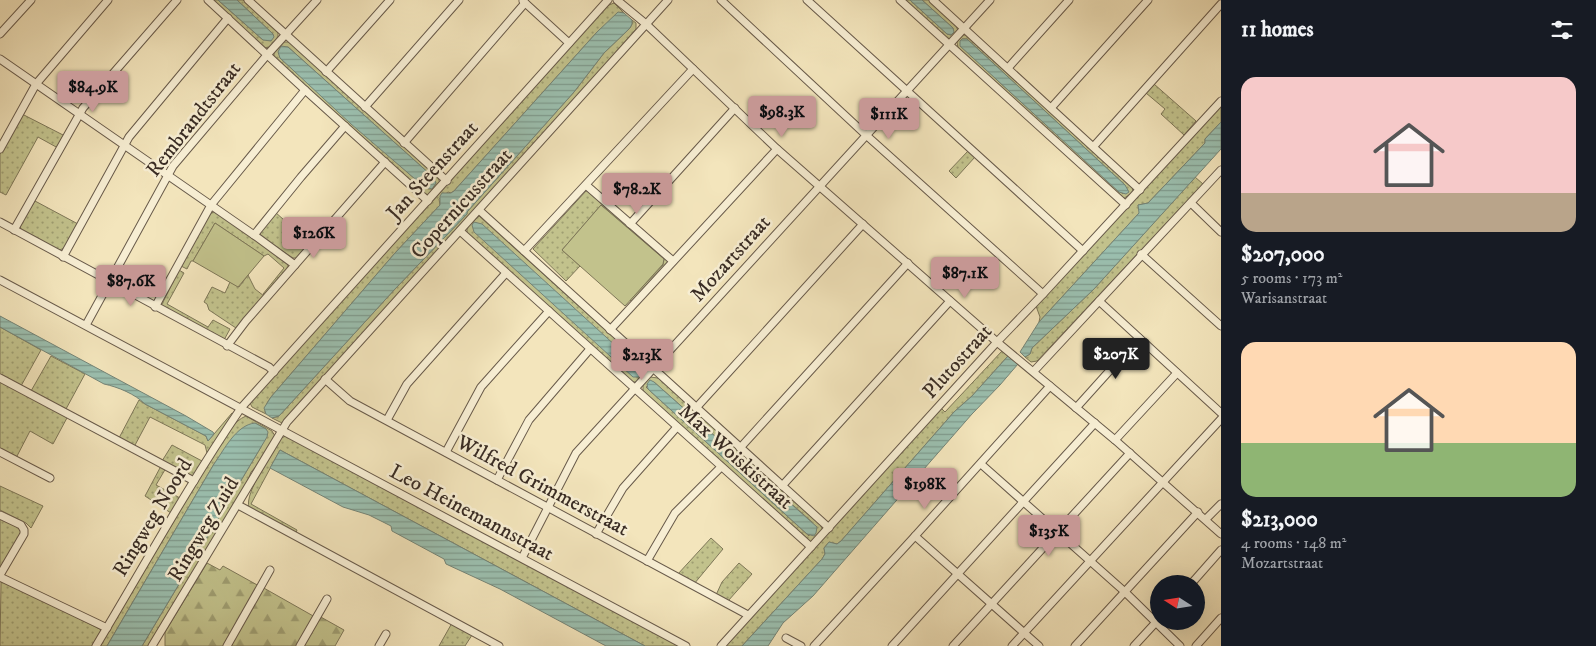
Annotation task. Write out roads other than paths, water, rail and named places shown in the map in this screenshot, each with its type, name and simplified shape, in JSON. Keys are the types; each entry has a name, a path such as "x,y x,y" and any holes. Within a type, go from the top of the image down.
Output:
{"street":[{"path":"0,34 31,0"},
{"path":"0,149 36,84 108,0"},
{"path":"14,230 79,114 177,0"},
{"path":"208,0 428,201"},
{"path":"248,0 446,181"},
{"name":"Rembrandtstraat","path":"86,325 167,175 267,55 318,0"},
{"path":"326,72 390,0"},
{"path":"365,108 459,0"},
{"name":"Jan Steenstraat","path":"241,408 608,0"},
{"path":"617,0 646,24 777,149 997,342 1115,440 1221,534"},
{"name":"Copernicusstraat","path":"279,428 288,422 668,0"},
{"path":"721,0 866,135 1044,294"},
{"path":"807,0 1083,251"},
{"path":"900,0 1126,205"},
{"path":"933,0 1140,190"},
{"name":"Mozartstraat","path":"522,558 576,453 990,0"},
{"path":"1008,68 1069,0"},
{"path":"1051,108 1148,0"},
{"path":"404,143 523,1 569,42"},
{"path":"1094,146 1221,4"},
{"path":"63,256 124,145 228,18"},
{"path":"0,59 295,265"},
{"path":"524,251 693,69"},
{"path":"155,307 211,205 305,90"},
{"name":"Plutostraat","path":"721,646 997,342 1044,294 1221,101"},
{"path":"630,224 735,108"},
{"path":"254,235 345,126"},
{"path":"610,330 777,149"},
{"path":"227,346 246,321 385,162"},
{"path":"1034,371 1221,170"},
{"path":"586,185 673,261"},
{"path":"1191,203 1221,232"},
{"path":"479,210 829,528"},
{"path":"0,222 268,367 274,372"},
{"path":"696,408 863,224"},
{"name":"Max Woiskistraat","path":"460,231 811,547"},
{"path":"1142,254 1221,326"},
{"path":"740,448 908,263"},
{"path":"387,420 407,384 506,273"},
{"name":"Leo Heinemannstraat","path":"0,280 686,646"},
{"path":"782,486 950,301"},
{"path":"1099,301 1221,413"},
{"path":"446,452 481,387 548,311"},
{"path":"1076,408 1139,338"},
{"path":"497,480 529,420 590,349"},
{"path":"1115,440 1177,373"},
{"path":"0,378 194,481"},
{"name":"Wilfred Grimmerstraat","path":"325,379 350,401 748,615"},
{"path":"814,646 1050,386"},
{"name":"Ringweg Noord","path":"96,646 215,446 241,408"},
{"path":"1012,646 1221,419"},
{"path":"892,646 1095,423"},
{"path":"596,534 623,488 677,427"},
{"name":"Ringweg Zuid","path":"152,646 238,505 279,428"},
{"path":"0,452 50,478"},
{"path":"953,646 1130,453"},
{"path":"981,464 1150,615"},
{"path":"647,561 675,512 721,467"},
{"path":"1206,519 1221,504"},
{"path":"238,505 499,646"},
{"path":"1075,646 1198,512"},
{"path":"0,516 21,526 24,534 0,576 107,628"},
{"path":"915,536 1039,646"},
{"path":"1199,575 1221,550"},
{"path":"227,646 270,570"},
{"path":"300,646 327,599"},
{"path":"1196,646 1221,618"},
{"path":"1134,646 1150,629"},
{"path":"1165,630 1180,646"},
{"path":"379,646 386,634"},
{"path":"786,638 801,646"}]}
